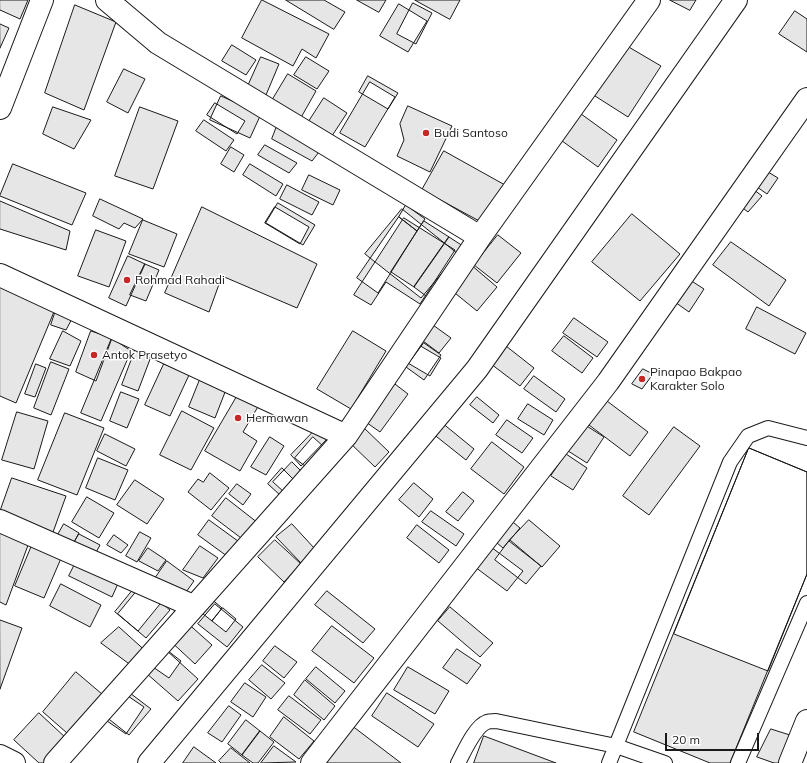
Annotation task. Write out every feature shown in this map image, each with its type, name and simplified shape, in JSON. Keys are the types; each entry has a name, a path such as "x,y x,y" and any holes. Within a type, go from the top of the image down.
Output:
{"street":[{"path":"0,108 42,0"},
{"path":"107,0 158,43 480,237"},
{"path":"55,763 193,606 346,436 480,237 649,0"},
{"path":"149,763 477,369 736,0"},
{"path":"312,763 608,382 807,99"},
{"path":"0,275 346,436"},
{"path":"0,521 193,606"},
{"path":"790,763 807,721"},
{"path":"0,756 14,763"}],"lane":[{"path":"609,763 730,462 748,436 768,428 807,438"},
{"path":"738,763 807,603"},
{"path":"458,763 472,737 487,722 496,721 616,746 665,763"}],"building":[{"path":"0,0 28,0 20,19 0,10"},
{"path":"262,0 329,34 316,58 302,49 293,66 242,38"},
{"path":"286,0 324,0 345,12 334,29"},
{"path":"357,0 386,0 379,12"},
{"path":"415,0 460,0 450,19"},
{"path":"670,0 696,0 690,10"},
{"path":"413,3 432,13 416,44 397,34"},
{"path":"399,4 427,21 408,52 380,36"},
{"path":"75,5 116,22 84,110 45,93"},
{"path":"795,11 807,19 807,52 779,34"},
{"path":"0,24 9,28 0,48"},
{"path":"232,45 256,60 246,75 222,61"},
{"path":"627,46 661,66 628,117 595,96"},
{"path":"261,57 279,64 266,95 248,86"},
{"path":"306,57 329,71 317,89 294,75"},
{"path":"124,69 145,79 128,113 107,102"},
{"path":"288,74 316,91 299,121 270,104"},
{"path":"368,76 398,93 388,109 359,92"},
{"path":"370,82 395,97 365,147 340,133"},
{"path":"221,96 261,114 250,138 210,120"},
{"path":"324,98 347,113 328,142 306,126"},
{"path":"215,103 245,121 237,134 207,115"},
{"name":"Budi Santoso","path":"408,106 452,126 430,172 397,156 404,140 400,124"},
{"path":"53,107 91,120 74,149 43,134"},
{"path":"140,107 178,121 153,189 115,176"},
{"path":"577,111 617,140 598,167 558,138"},
{"path":"204,120 234,140 226,151 196,131"},
{"path":"279,121 322,148 312,161 272,139"},
{"path":"265,145 297,163 289,173 258,155"},
{"path":"231,147 244,155 234,172 221,164"},
{"path":"444,151 505,185 483,223 422,190"},
{"path":"13,164 86,193 72,225 0,196"},
{"path":"250,164 283,184 276,196 243,175"},
{"path":"768,172 778,178 767,194 757,187"},
{"path":"309,175 340,190 333,205 302,190"},
{"path":"287,185 319,202 312,215 280,199"},
{"path":"753,189 762,196 748,212 740,206"},
{"path":"100,199 143,219 135,228 124,223 119,229 93,216"},
{"path":"0,201 70,231 66,250 0,229"},
{"path":"278,203 315,225 303,245 266,223"},
{"path":"406,205 425,219 417,231 399,217"},
{"path":"202,207 317,264 297,308 222,276 209,312 165,293"},
{"path":"275,207 309,227 300,244 265,223"},
{"path":"402,209 458,254 421,298 365,254"},
{"path":"632,214 680,254 640,301 592,262"},
{"path":"399,217 417,231 378,293 357,278"},
{"path":"404,218 455,250 420,304 386,282 371,305 354,295"},
{"path":"143,220 177,234 164,267 129,254"},
{"path":"424,221 449,237 414,287 391,272"},
{"path":"96,230 126,241 109,287 78,276"},
{"path":"498,235 521,253 497,283 474,265"},
{"path":"449,237 466,248 430,299 414,287"},
{"path":"731,242 786,280 769,306 713,265"},
{"name":"Rohmad Rahadi","path":"128,256 145,264 126,306 109,298"},
{"path":"145,264 159,270 146,301 130,295"},
{"path":"470,264 497,287 477,311 450,289"},
{"path":"687,278 704,289 689,312 672,300"},
{"path":"0,284 56,307 16,403 0,396"},
{"path":"58,304 75,313 66,330 51,325"},
{"path":"757,307 806,333 795,354 746,329"},
{"path":"574,318 608,342 597,357 563,333"},
{"path":"426,320 451,338 439,353 415,335"},
{"path":"63,331 81,341 70,366 50,359"},
{"name":"Antok Prasetyo","path":"91,331 112,338 96,381 76,372"},
{"path":"353,331 386,351 351,409 317,389"},
{"path":"564,336 593,358 582,373 552,351"},
{"path":"112,338 131,351 101,421 81,413"},
{"path":"412,341 441,358 430,376 401,359"},
{"path":"424,343 441,355 424,380 406,367"},
{"path":"506,346 534,368 520,386 491,364"},
{"path":"136,348 152,354 138,391 122,385"},
{"path":"51,362 69,369 51,415 34,408"},
{"path":"36,364 46,368 35,397 25,394"},
{"path":"164,364 189,375 170,416 145,405"},
{"name":"Pinapao Bakpao Karakter Solo","path":"643,369 653,374 642,389 632,384"},
{"path":"534,376 565,399 556,412 524,389"},
{"path":"201,377 227,387 215,418 189,407"},
{"path":"391,381 408,394 380,432 363,420"},
{"path":"121,392 139,399 127,428 110,421"},
{"name":"Hermawan","path":"239,393 259,405 243,432 257,441 240,471 205,451"},
{"path":"477,397 499,415 493,423 470,405"},
{"path":"607,401 648,432 630,456 589,425"},
{"path":"528,404 553,420 544,435 518,419"},
{"path":"182,411 214,428 191,470 160,455"},
{"path":"17,412 48,421 34,469 2,460"},
{"path":"65,413 104,428 77,495 38,480"},
{"path":"507,420 533,438 522,453 496,435"},
{"path":"441,422 474,449 466,460 432,433"},
{"path":"582,423 604,437 587,463 565,449"},
{"path":"362,426 389,452 375,467 348,441"},
{"path":"674,427 700,446 649,515 623,496"},
{"path":"317,428 328,438 301,466 291,455"},
{"path":"105,434 135,449 126,466 97,451"},
{"path":"270,437 284,446 266,475 251,467"},
{"path":"313,437 324,447 306,467 295,458"},
{"path":"492,442 524,467 504,494 471,469"},
{"path":"749,448 807,472 807,574 730,763 710,763 634,732"},
{"path":"749,448 807,472 807,574 768,671 674,634"},
{"path":"566,454 587,468 573,490 551,476"},
{"path":"98,458 128,470 115,500 86,488"},
{"path":"292,462 302,472 284,492 273,482"},
{"path":"282,468 294,480 280,495 268,484"},
{"path":"210,473 229,488 211,510 188,492 198,479 203,482"},
{"path":"12,478 66,496 52,535 0,512"},
{"path":"135,480 164,499 147,524 117,505"},
{"path":"414,483 433,499 419,517 399,500"},
{"path":"237,484 251,494 243,505 229,494"},
{"path":"463,492 474,501 458,521 446,512"},
{"path":"87,497 114,513 99,538 72,522"},
{"path":"226,498 258,523 245,541 212,516"},
{"path":"431,511 464,534 456,546 422,522"},
{"path":"508,518 520,528 503,548 491,538"},
{"path":"209,520 242,544 231,559 198,535"},
{"path":"529,520 560,546 542,567 510,540"},
{"path":"64,524 79,533 71,548 55,540"},
{"path":"292,524 315,549 301,563 276,537"},
{"path":"417,525 449,550 439,563 407,538"},
{"path":"0,526 31,537 6,605 0,602"},
{"path":"140,532 151,538 137,562 126,556"},
{"path":"79,534 100,545 92,560 71,548"},
{"path":"114,535 128,545 121,553 107,545"},
{"path":"275,540 301,564 284,582 258,557"},
{"path":"509,541 541,566 526,584 495,560"},
{"path":"33,543 62,556 44,598 15,586"},
{"path":"487,544 523,571 507,591 471,564"},
{"path":"200,546 218,558 203,578 183,570"},
{"path":"148,548 166,560 158,571 139,561"},
{"path":"78,558 120,579 112,597 69,576"},
{"path":"167,561 194,581 181,599 154,580"},
{"path":"61,584 101,605 90,627 50,606"},
{"path":"137,585 160,604 138,631 115,612"},
{"path":"141,586 170,610 146,638 118,614"},
{"path":"327,591 375,629 363,643 315,605"},
{"path":"209,597 222,608 212,621 198,610"},
{"path":"215,604 243,627 227,647 198,624"},
{"path":"450,607 493,643 480,657 438,621"},
{"path":"223,608 236,619 226,632 212,621"},
{"path":"0,620 22,628 0,689"},
{"path":"184,620 212,645 195,664 167,638"},
{"path":"332,626 374,658 354,683 312,651"},
{"path":"119,627 150,655 136,669 101,643"},
{"path":"275,646 297,662 284,678 263,661"},
{"path":"163,647 181,661 169,678 150,665"},
{"path":"457,649 481,665 467,684 443,668"},
{"path":"166,650 198,679 178,701 146,673"},
{"path":"262,665 285,683 271,699 249,680"},
{"path":"316,667 345,691 335,703 306,679"},
{"path":"408,667 449,691 435,714 394,690"},
{"path":"76,672 109,700 75,740 43,712"},
{"path":"305,680 335,706 324,720 294,695"},
{"path":"245,683 266,697 253,717 231,702"},
{"path":"126,690 151,709 129,735 105,716"},
{"path":"387,693 434,724 418,747 372,716"},
{"path":"125,694 144,707 126,734 107,721"},
{"path":"289,696 321,720 310,734 278,710"},
{"path":"229,706 241,715 222,742 208,733"},
{"path":"39,713 67,739 44,763 39,763 14,740"},
{"path":"284,717 314,741 299,759 270,737"},
{"path":"246,720 260,731 242,755 228,744"},
{"path":"351,725 401,763 323,763"},
{"path":"771,729 793,736 782,763 774,763 757,757"},
{"path":"260,731 274,742 258,763 253,763 242,755"},
{"path":"484,736 556,763 474,763"},
{"path":"274,746 296,762 261,763"},
{"path":"194,747 216,763 183,763"},
{"path":"231,748 250,763 221,763 219,761"}],"place":[{"name":"Budi Santoso","path":"426,133"},
{"name":"Rohmad Rahadi","path":"127,280"},
{"name":"Antok Prasetyo","path":"94,355"},
{"name":"Pinapao Bakpao Karakter Solo","path":"642,379"},
{"name":"Hermawan","path":"238,418"}]}
